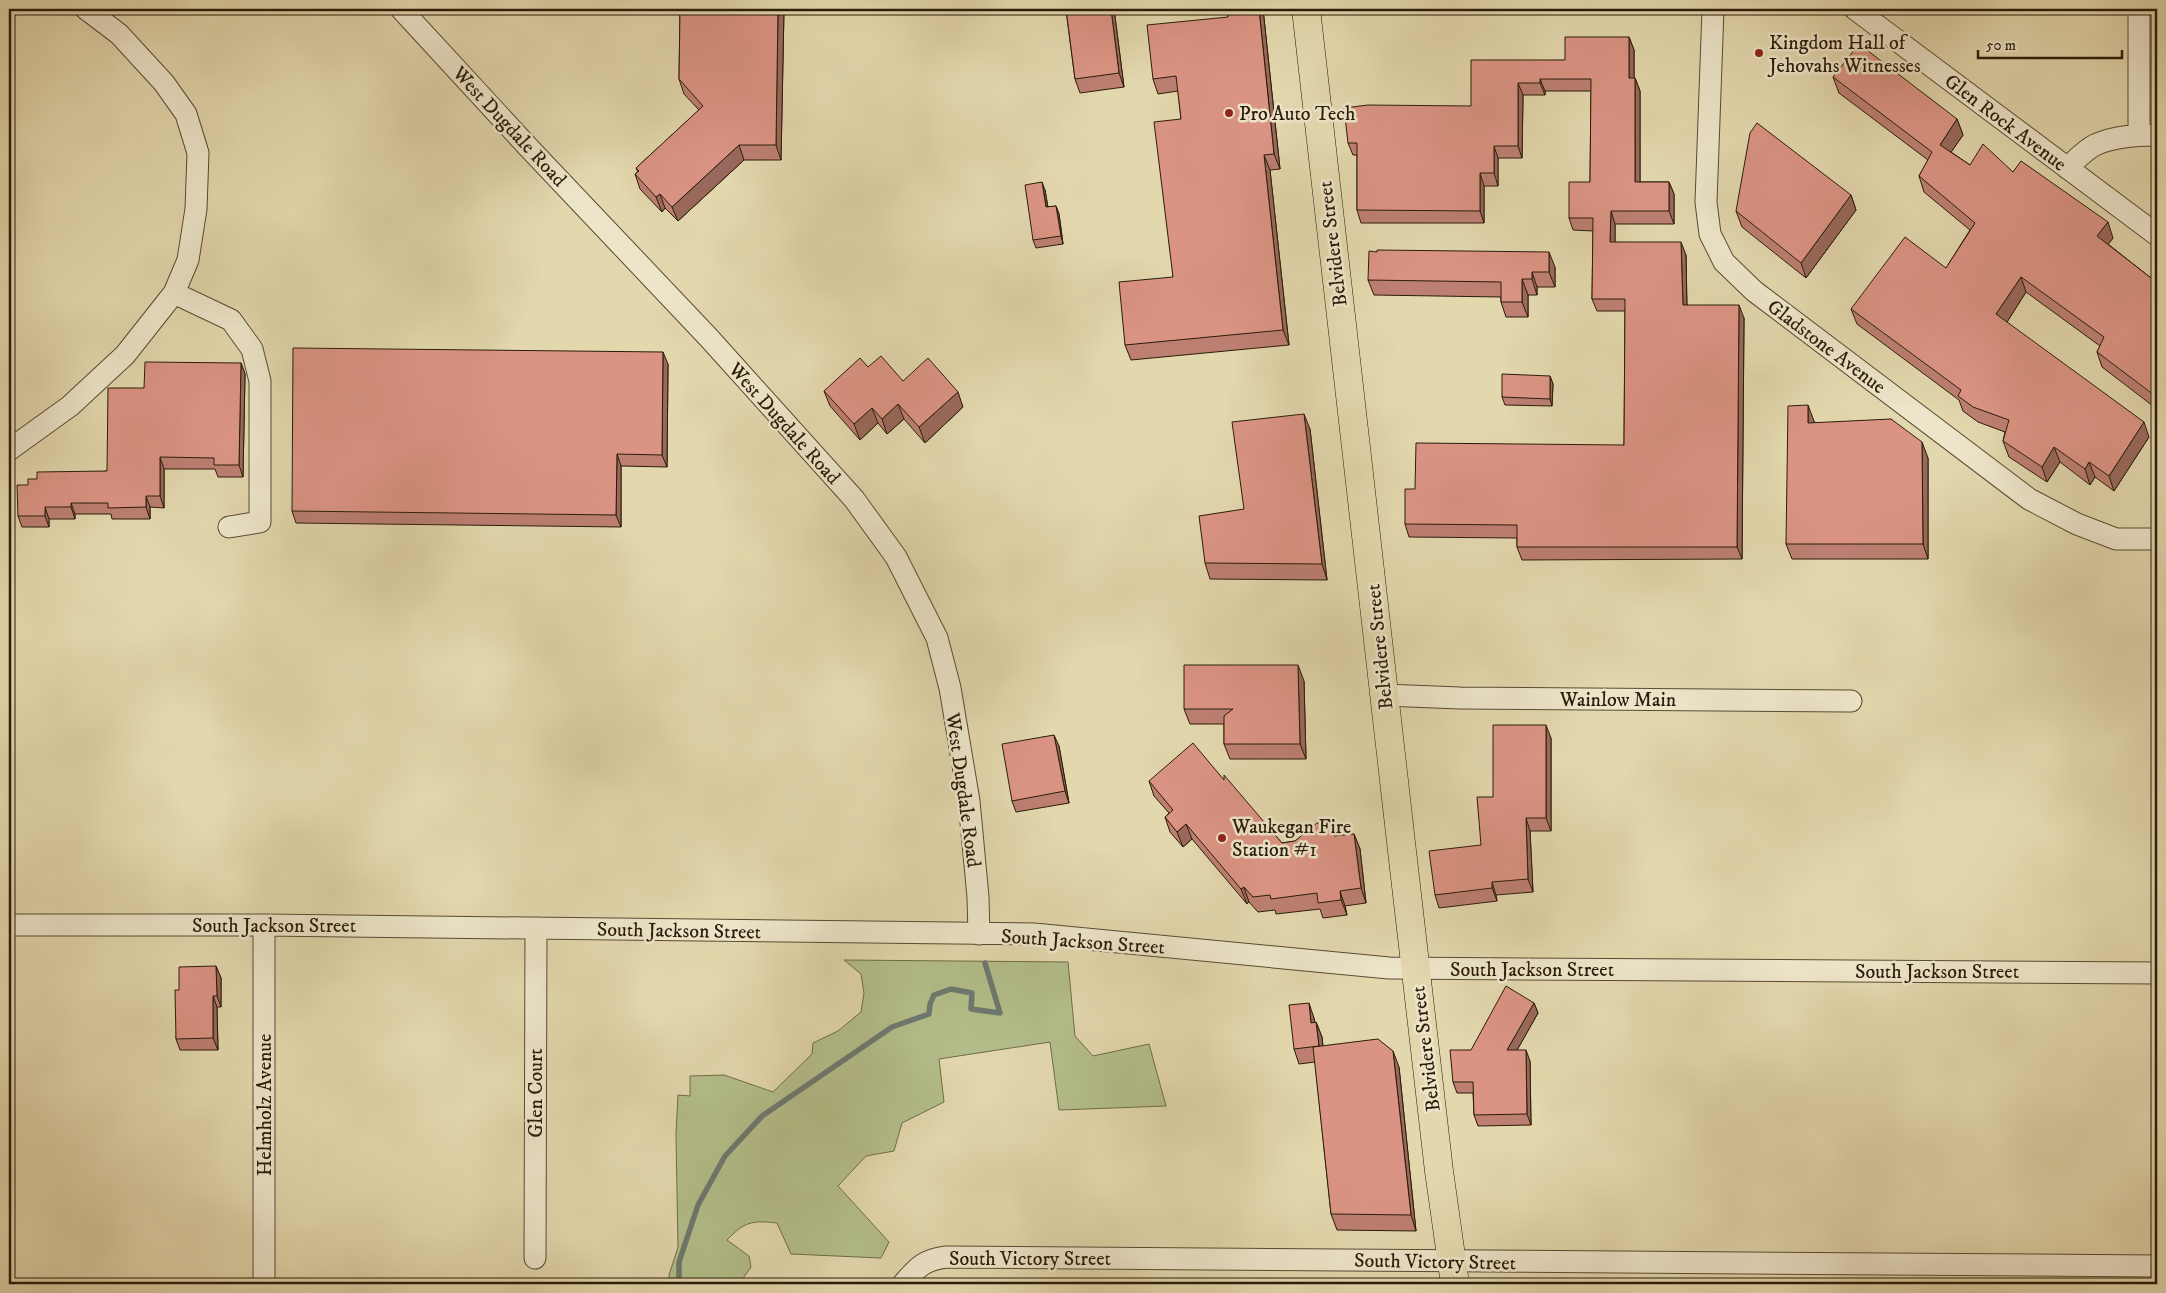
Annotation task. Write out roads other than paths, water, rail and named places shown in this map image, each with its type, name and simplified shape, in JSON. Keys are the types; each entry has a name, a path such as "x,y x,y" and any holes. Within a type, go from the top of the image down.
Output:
{"main road":[{"name":"Belvidere Street","path":"1306,9 1439,1171 1454,1273"}],"street":[{"name":"West Dugdale Road","path":"402,9 529,148 710,338 854,499 896,557 937,638 950,688 968,801 978,897 979,934"},
{"name":"Gladstone Avenue","path":"1713,9 1706,202 1710,234 1724,262 1754,290 2029,499 2077,524 2116,539 2157,539"},
{"name":"Glen Rock Avenue","path":"1855,9 2157,235"},
{"path":"2068,168 2094,146 2113,139 2148,135 2139,9"},
{"path":"9,450 70,406 125,354 174,293 188,260 196,209 198,153 186,114 164,83 100,13"},
{"path":"174,293 231,320 252,349 260,381 260,522 229,527"},
{"name":"Wainlow Main","path":"1384,695 1460,698 1852,701"},
{"name":"South Jackson Street","path":"9,925 264,925 979,934 1061,936 1270,958 1389,968 2157,973"},
{"name":"Helmholz Avenue","path":"264,925 264,1284"},
{"name":"Glen Court","path":"535,1258 536,928"},
{"name":"South Victory Street","path":"903,1284 922,1264 934,1258 946,1257 1454,1273 2130,1275 2157,1266"}],"waterway":[{"path":"679,1284 679,1262 698,1205 725,1156 762,1116 892,1027 929,1014 930,1004 934,995 951,989 972,993 971,1009 1000,1013 985,963"}],"place":[{"name":"Kingdom Hall of Jehovahs Witnesses","path":"1759,53"},
{"name":"Pro Auto Tech","path":"1229,113"},
{"name":"Waukegan Fire Station #1","path":"1222,838"}]}
